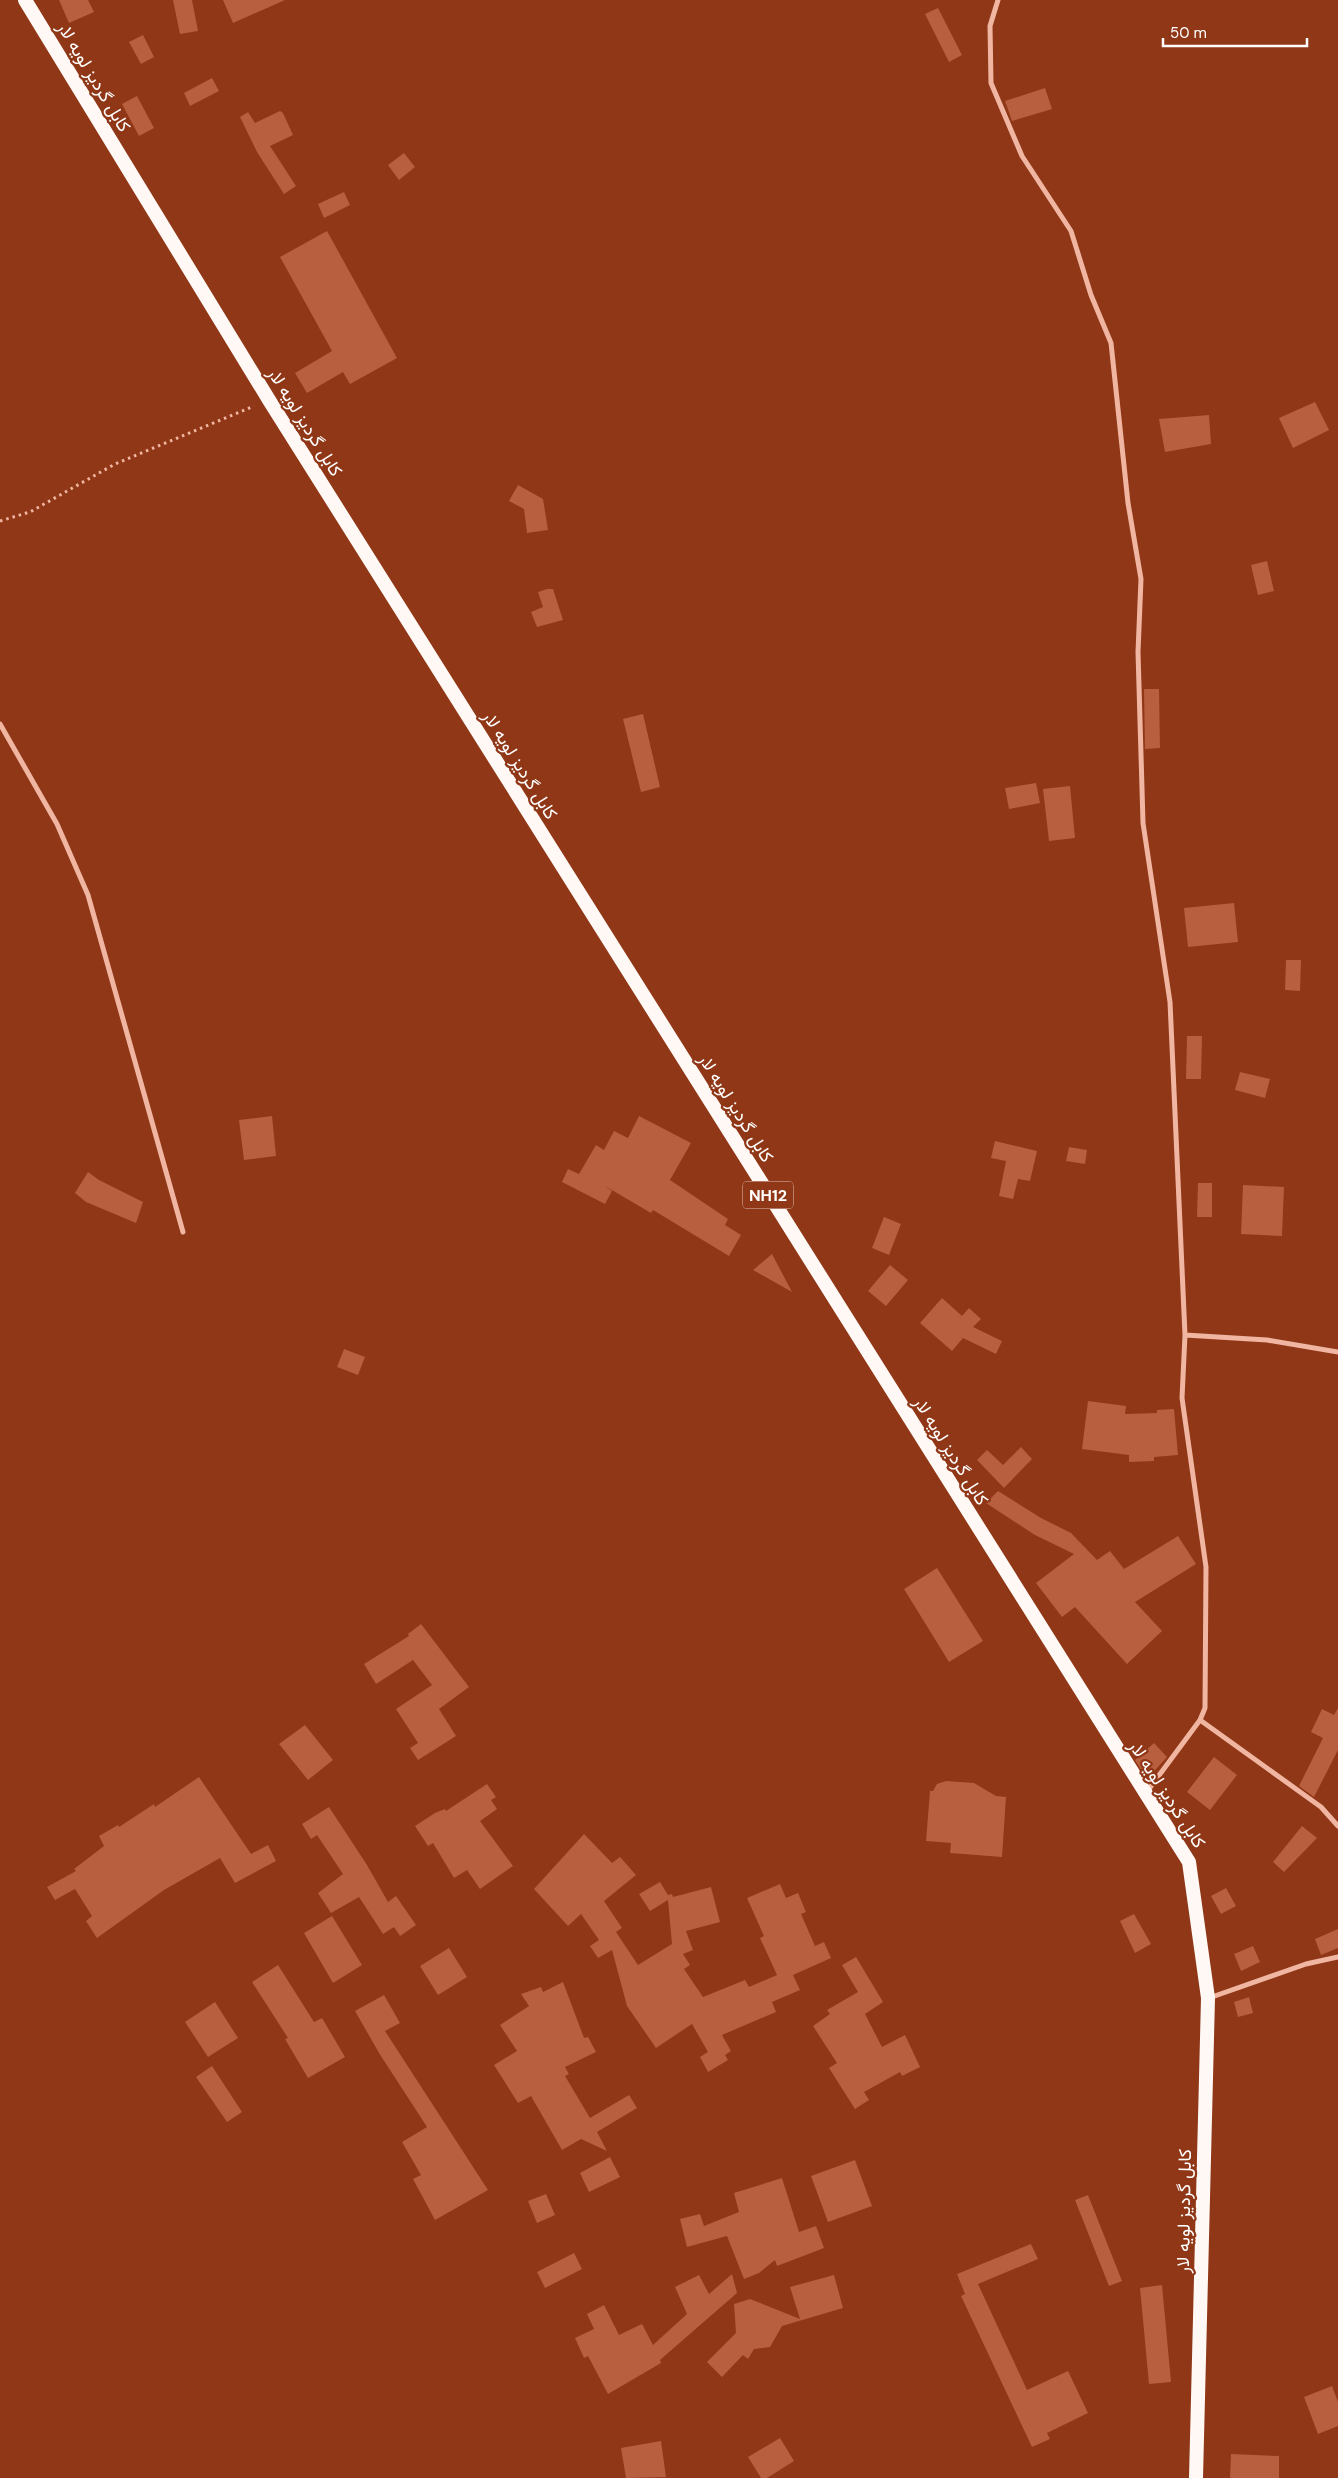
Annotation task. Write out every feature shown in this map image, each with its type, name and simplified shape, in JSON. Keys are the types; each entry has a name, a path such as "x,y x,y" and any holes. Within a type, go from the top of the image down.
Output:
{"highway":[{"name":"کابل گردیز لویه لار","path":"25,0 268,400 1145,1795 1189,1862 1208,1998 1196,2478"}],"street":[{"path":"998,0 990,26 991,82 1022,156 1071,231 1091,295 1111,343 1128,503 1141,579 1138,652 1143,823 1170,1002 1186,1335 1182,1398 1206,1567 1205,1708 1200,1720 1145,1795"},
{"path":"0,724 57,824 88,895 183,1232"},
{"path":"1186,1335 1266,1340 1338,1352"},
{"path":"1200,1720 1321,1807 1338,1826"},
{"path":"1208,1998 1306,1964 1338,1957"}],"path":[{"path":"0,521 30,512 115,464 268,400"}],"building":[{"path":"59,0 88,0 94,12 69,23"},
{"path":"173,0 192,0 198,31 180,34"},
{"path":"223,0 285,0 233,23"},
{"path":"938,8 962,55 949,62 925,14"},
{"path":"143,35 154,57 141,64 129,42"},
{"path":"212,78 219,91 190,106 184,93"},
{"path":"1045,88 1052,109 1012,121 1005,101"},
{"path":"137,96 154,128 139,136 122,104"},
{"path":"280,111 283,113 293,135 270,146 296,186 284,194 257,152 240,117 248,112 255,123"},
{"path":"404,153 415,167 399,180 388,165"},
{"path":"344,192 350,205 324,218 318,204"},
{"path":"327,231 397,358 350,384 343,372 307,393 295,373 332,351 280,257"},
{"path":"1315,402 1329,430 1293,448 1279,418"},
{"path":"1209,415 1211,444 1165,452 1159,419"},
{"path":"518,485 543,499 548,530 527,533 524,509 509,501"},
{"path":"1267,561 1274,591 1258,595 1251,565"},
{"path":"553,589 563,620 537,627 531,612 543,607 538,592"},
{"path":"1144,689 1159,689 1160,748 1145,749"},
{"path":"643,714 660,787 641,792 623,719"},
{"path":"1036,783 1040,803 1009,809 1005,788"},
{"path":"1070,786 1075,838 1049,841 1043,789"},
{"path":"1234,903 1238,942 1188,947 1184,908"},
{"path":"1286,960 1301,960 1300,991 1285,990"},
{"path":"1187,1036 1202,1036 1201,1079 1186,1079"},
{"path":"1240,1072 1270,1079 1265,1098 1235,1090"},
{"path":"272,1116 276,1156 244,1160 239,1120"},
{"path":"639,1116 691,1143 670,1180 728,1219 725,1225 741,1235 729,1256 653,1210 651,1213 605,1186 612,1191 605,1204 562,1182 568,1169 579,1174 596,1145 604,1150 614,1131 628,1138"},
{"path":"995,1141 1037,1151 1030,1181 1018,1179 1013,1199 999,1196 1006,1161 991,1158"},
{"path":"1069,1147 1087,1150 1085,1164 1066,1161"},
{"path":"88,1172 99,1180 143,1202 136,1223 86,1202 75,1193"},
{"path":"1198,1183 1212,1183 1212,1217 1197,1217"},
{"path":"1243,1185 1284,1187 1282,1236 1241,1234"},
{"path":"884,1217 901,1224 889,1255 872,1248"},
{"path":"772,1254 792,1292 753,1270"},
{"path":"890,1265 908,1280 886,1306 868,1291"},
{"path":"942,1298 962,1316 969,1308 981,1319 973,1327 1002,1341 996,1354 963,1338 952,1351 920,1323"},
{"path":"344,1349 365,1357 358,1375 337,1367"},
{"path":"1088,1401 1126,1406 1125,1414 1157,1413 1157,1410 1174,1409 1178,1455 1154,1457 1154,1461 1129,1462 1129,1455 1082,1449"},
{"path":"1021,1447 1032,1459 1004,1488 977,1460 987,1450 1003,1465"},
{"path":"998,1491 1041,1518 1071,1533 1097,1560 1110,1551 1124,1569 1178,1536 1196,1564 1135,1602 1162,1631 1127,1664 1075,1607 1062,1617 1036,1583 1074,1554 1035,1535 986,1503"},
{"path":"937,1568 983,1641 949,1662 904,1589"},
{"path":"421,1624 469,1687 439,1709 456,1736 418,1760 410,1748 418,1743 396,1709 432,1685 413,1660 376,1684 364,1664 409,1636 408,1634"},
{"path":"1338,1708 1338,1750 1314,1797 1299,1786 1323,1738 1311,1732 1322,1709 1334,1715"},
{"path":"305,1725 333,1760 308,1780 279,1744"},
{"path":"1154,1743 1167,1757 1147,1779 1135,1760"},
{"path":"1214,1757 1237,1775 1210,1810 1187,1792"},
{"path":"199,1777 251,1854 268,1845 276,1861 235,1883 220,1858 164,1890 97,1938 86,1921 92,1916 75,1889 55,1900 47,1887 76,1871 74,1869 104,1846 99,1836 118,1825 119,1827 154,1804 155,1807"},
{"path":"946,1781 974,1783 996,1796 1006,1797 1002,1857 950,1853 951,1843 926,1841 930,1791 933,1791 937,1784"},
{"path":"487,1784 496,1797 491,1800 497,1809 480,1821 513,1866 480,1889 467,1870 454,1878 433,1843 428,1846 415,1826 435,1813 445,1809 446,1811"},
{"path":"329,1807 367,1865 388,1902 396,1896 416,1925 400,1936 394,1927 383,1934 359,1897 331,1913 318,1893 343,1874 317,1835 311,1839 302,1824"},
{"path":"1302,1826 1317,1838 1284,1872 1273,1862"},
{"path":"584,1834 612,1863 620,1857 636,1875 604,1901 622,1928 616,1932 638,1965 672,1944 668,1900 650,1911 639,1894 660,1882 668,1895 672,1894 673,1897 711,1887 720,1922 686,1931 693,1950 683,1954 690,1965 684,1969 703,1997 745,1980 749,1987 777,1975 760,1938 764,1936 747,1898 780,1884 786,1898 798,1893 806,1912 801,1914 815,1946 824,1942 831,1958 793,1975 800,1990 772,2002 776,2012 722,2035 731,2051 725,2055 728,2060 708,2072 700,2057 708,2052 692,2024 656,2048 627,2006 612,1950 598,1958 590,1946 599,1940 581,1914 568,1926 534,1889"},
{"path":"1226,1888 1236,1906 1221,1914 1211,1896"},
{"path":"1134,1914 1151,1944 1135,1953 1120,1921"},
{"path":"332,1916 362,1965 333,1983 304,1933"},
{"path":"1338,1929 1338,1948 1321,1955 1315,1939"},
{"path":"1253,1946 1260,1962 1241,1971 1234,1954"},
{"path":"449,1948 467,1977 438,1995 420,1966"},
{"path":"856,1957 883,2002 865,2014 882,2047 905,2035 920,2067 902,2076 900,2072 864,2092 869,2100 855,2109 829,2068 837,2063 813,2026 830,2014 827,2010 858,1992 842,1965"},
{"path":"278,1965 314,2022 322,2018 345,2057 308,2078 285,2039 288,2038 252,1982"},
{"path":"563,1982 584,2038 588,2037 596,2052 565,2067 569,2074 565,2076 590,2118 629,2095 637,2108 597,2132 607,2151 581,2139 562,2150 531,2096 518,2103 494,2065 517,2051 500,2025 529,2006 521,1994 541,1987 543,1992"},
{"path":"384,1995 400,2023 385,2031 488,2190 435,2220 413,2179 421,2175 402,2142 427,2127 379,2053 355,2011"},
{"path":"1249,1997 1253,2013 1238,2017 1234,2002"},
{"path":"215,2002 238,2038 208,2057 185,2022"},
{"path":"212,2066 242,2112 227,2122 196,2077"},
{"path":"610,2157 620,2177 589,2192 580,2173"},
{"path":"855,2160 872,2206 828,2222 811,2176"},
{"path":"782,2178 799,2232 816,2226 824,2248 777,2266 775,2260 759,2273 744,2279 727,2236 687,2247 680,2219 700,2214 704,2226 739,2212 734,2193"},
{"path":"546,2194 555,2215 537,2223 528,2201"},
{"path":"1088,2195 1122,2281 1109,2286 1075,2200"},
{"path":"1031,2244 1038,2259 978,2284 1027,2390 1068,2371 1088,2413 1047,2433 1050,2439 1032,2447 961,2296 965,2294 957,2274"},
{"path":"574,2253 582,2269 545,2288 537,2272"},
{"path":"732,2274 737,2293 660,2360 661,2363 608,2394 588,2356 584,2358 575,2338 594,2329 587,2314 604,2305 619,2335 642,2324 653,2345 687,2314 675,2287 699,2275 709,2294"},
{"path":"834,2275 843,2308 782,2326 770,2347 754,2349 748,2359 743,2355 722,2377 707,2362 736,2333 734,2304 750,2299 800,2319 790,2287"},
{"path":"1162,2285 1171,2382 1149,2384 1140,2288"},
{"path":"1332,2386 1338,2402 1338,2426 1318,2434 1304,2397"},
{"path":"780,2438 794,2461 767,2478 761,2478 748,2457"},
{"path":"661,2441 666,2477 626,2478 621,2448"},
{"path":"1231,2454 1279,2456 1279,2478 1230,2478"}]}
